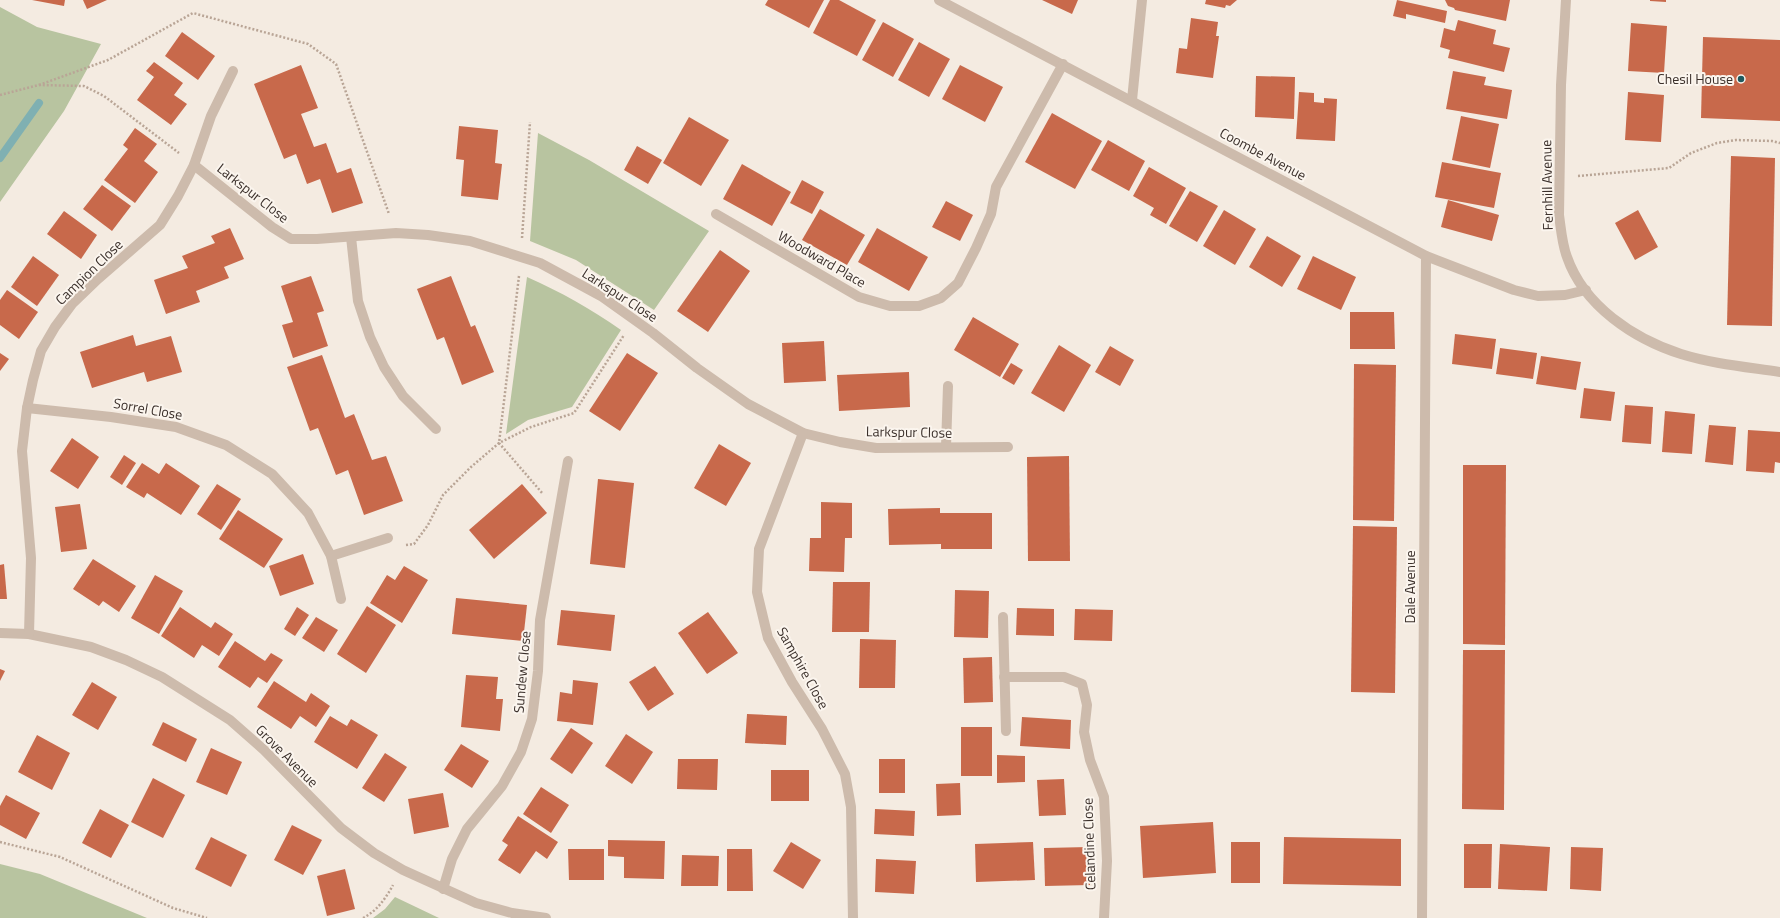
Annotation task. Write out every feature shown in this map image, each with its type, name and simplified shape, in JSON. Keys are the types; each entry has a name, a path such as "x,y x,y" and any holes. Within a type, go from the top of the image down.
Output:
{"street":[{"name":"Coombe Avenue","path":"938,0 1132,100 1426,256 1514,290 1532,294 1551,297 1586,290"},
{"path":"1132,100 1142,0"},
{"name":"Fernhill Avenue","path":"1566,0 1561,85 1559,215 1563,243 1575,275 1596,303 1608,315 1629,330 1654,343 1681,354 1714,362 1780,372"},
{"name":"Woodward Place","path":"716,214 859,297 890,306 919,306 941,298 958,283 966,269 992,214 996,187 1063,64"},
{"name":"Campion Close","path":"29,634 31,558 22,451 32,380 41,352 55,327 72,304 160,225 178,196 194,165 211,116 233,71"},
{"name":"Larkspur Close","path":"194,165 272,228 291,239 316,240 396,233 428,235 470,241 540,263 601,296 748,404 802,433 840,442 876,448 1008,447"},
{"path":"351,237 358,301 370,337 384,367 403,396 436,430"},
{"name":"Dale Avenue","path":"1422,918 1426,256"},
{"path":"946,447 948,386"},
{"name":"Sorrel Close","path":"27,408 111,417 176,427 226,445 272,474 308,513 331,556 341,600"},
{"name":"Samphire Close","path":"802,433 759,549 758,592 768,638 792,682 822,729 845,774 851,807 853,918"},
{"name":"Sundew Close","path":"443,889 452,859 467,829 502,786 520,752 532,719 538,671 540,620 568,461"},
{"path":"331,556 388,538"},
{"path":"1003,617 1006,731"},
{"name":"Grove Avenue","path":"0,633 29,634 91,647 126,660 162,677 230,720 264,750 341,828 374,853 403,870 476,903 512,913 546,918"},
{"name":"Celandine Close","path":"1004,677 1064,677 1082,684 1087,705 1084,732 1090,760 1104,797 1107,861 1104,918"}],"path":[{"path":"0,95 39,85 84,86 104,96 194,165"},
{"path":"530,122 521,257 499,443 559,512"},
{"path":"1560,177 1669,168 1691,153 1717,143 1736,140 1772,141 1780,143"},
{"path":"388,538 391,548 414,544 428,525 444,495 471,467 499,443 531,427 574,413 634,319"},
{"path":"0,842 60,857 173,908 207,918"},
{"path":"363,918 369,915 385,900 403,870"}],"green space":[{"path":"0,7 37,27 101,44 64,111 0,202"},
{"path":"538,133 589,160 709,231 654,310 576,260 530,241"},
{"path":"527,277 576,301 621,330 572,407 528,420 506,434"},
{"path":"0,864 40,874 147,918 0,918"},
{"path":"395,897 439,918 373,918 385,909"}],"building":[{"path":"32,0 65,0 64,6"},
{"path":"83,0 107,0 87,9"},
{"path":"768,0 824,0 809,28 765,5"},
{"path":"830,0 839,0 876,20 857,56 813,33"},
{"path":"1042,0 1078,0 1072,14"},
{"path":"1206,0 1237,0 1230,6 1226,5 1225,8 1205,4"},
{"path":"1397,0 1447,11 1445,23 1406,14 1406,19 1393,16"},
{"path":"1445,0 1510,0 1506,21 1455,10 1454,8 1448,6"},
{"path":"1666,0 1666,2 1650,1"},
{"path":"1191,18 1218,22 1216,36 1219,36 1213,78 1176,73 1179,48 1187,49"},
{"path":"1458,20 1496,30 1493,44 1510,48 1504,72 1448,58 1450,50 1440,47 1444,28 1455,31"},
{"path":"883,22 914,39 893,77 862,60"},
{"path":"1631,23 1667,26 1664,73 1628,71"},
{"path":"182,32 215,56 198,80 165,56"},
{"name":"Chesil House","path":"1703,37 1780,40 1780,121 1701,118"},
{"path":"919,42 950,59 929,97 898,80"},
{"path":"154,62 183,83 174,95 187,104 171,125 137,100 154,77 146,71"},
{"path":"301,65 318,108 301,114 314,147 326,143 337,173 351,168 363,203 332,213 320,179 307,184 296,154 284,159 254,84"},
{"path":"960,65 1003,87 985,122 942,99"},
{"path":"1453,71 1486,77 1484,85 1512,90 1507,119 1446,109"},
{"path":"1256,76 1295,77 1294,119 1255,117"},
{"path":"1299,92 1314,93 1314,102 1324,103 1324,98 1337,99 1335,141 1296,139"},
{"path":"1628,92 1664,95 1661,142 1625,140"},
{"path":"1052,113 1102,141 1075,189 1025,162"},
{"path":"1461,116 1499,124 1490,168 1452,160"},
{"path":"689,117 729,140 701,186 663,163"},
{"path":"459,126 498,130 495,163 502,164 498,200 461,196 464,160 456,159"},
{"path":"135,128 157,144 144,161 158,172 135,203 104,180 128,149 123,145"},
{"path":"1108,140 1145,161 1129,191 1091,170"},
{"path":"637,146 662,160 648,184 624,170"},
{"path":"1731,156 1775,158 1772,326 1727,325"},
{"path":"1442,162 1501,173 1494,208 1435,197"},
{"path":"742,164 791,192 772,226 723,199"},
{"path":"1149,167 1186,188 1166,224 1150,215 1154,208 1133,196"},
{"path":"802,180 824,192 812,214 790,203"},
{"path":"102,185 131,206 112,231 83,209"},
{"path":"1190,191 1218,206 1197,242 1169,226"},
{"path":"1448,200 1499,215 1492,241 1441,227"},
{"path":"946,201 973,215 960,241 932,227"},
{"path":"820,209 865,235 847,265 802,240"},
{"path":"1224,210 1256,229 1235,265 1203,246"},
{"path":"1638,210 1658,247 1635,260 1615,223"},
{"path":"64,211 97,235 81,259 47,234"},
{"path":"230,228 244,259 224,267 229,278 196,291 200,302 166,314 154,280 188,268 182,256 215,243 211,236"},
{"path":"877,228 928,257 909,291 858,262"},
{"path":"1267,236 1301,256 1282,287 1249,267"},
{"path":"720,250 750,271 708,332 677,311"},
{"path":"33,256 59,275 37,306 11,287"},
{"path":"1313,256 1356,277 1341,310 1297,289"},
{"path":"311,276 324,311 317,313 328,346 293,358 282,325 293,322 281,286"},
{"path":"451,276 471,327 475,325 494,372 462,385 444,337 437,340 417,289"},
{"path":"7,290 38,312 19,339 0,325 0,300"},
{"path":"1350,312 1394,312 1395,349 1350,349"},
{"path":"973,317 1019,344 1000,377 954,350"},
{"path":"1455,334 1496,339 1492,369 1452,364"},
{"path":"133,335 136,346 171,336 182,372 147,382 144,372 92,388 80,352"},
{"path":"824,341 826,381 784,383 782,343"},
{"path":"1059,345 1091,365 1064,412 1031,393"},
{"path":"1110,346 1134,360 1120,386 1095,372"},
{"path":"1500,348 1537,353 1533,379 1496,374"},
{"path":"0,353 9,359 0,371"},
{"path":"627,353 658,373 620,431 589,411"},
{"path":"322,355 345,418 354,414 372,460 386,456 403,501 364,515 348,470 336,475 318,428 310,431 287,367"},
{"path":"1541,356 1581,362 1576,390 1536,384"},
{"path":"1011,363 1023,370 1014,385 1002,378"},
{"path":"1354,364 1396,365 1394,521 1353,520"},
{"path":"909,372 910,407 839,411 837,375"},
{"path":"1584,388 1615,392 1611,421 1580,418"},
{"path":"1625,405 1653,407 1651,444 1622,442"},
{"path":"1665,411 1695,414 1692,454 1662,452"},
{"path":"1709,425 1736,427 1733,465 1705,462"},
{"path":"1748,430 1780,432 1780,463 1775,462 1774,473 1746,471"},
{"path":"72,438 99,457 78,489 50,471"},
{"path":"719,444 751,463 726,506 694,488"},
{"path":"124,455 136,463 122,485 110,477"},
{"path":"1069,456 1070,561 1028,561 1027,457"},
{"path":"142,463 159,474 166,463 200,486 181,515 147,493 144,498 126,487"},
{"path":"1463,465 1506,465 1505,645 1463,644"},
{"path":"598,479 634,483 625,568 590,564"},
{"path":"217,484 241,499 221,530 197,514"},
{"path":"522,484 547,513 494,559 469,530"},
{"path":"821,502 852,503 852,538 845,538 844,572 809,571 810,538 821,538"},
{"path":"80,504 87,549 61,552 55,507"},
{"path":"940,508 940,513 992,513 992,549 941,549 941,544 889,545 888,509"},
{"path":"238,510 283,539 264,568 219,539"},
{"path":"1353,526 1397,527 1395,693 1351,692"},
{"path":"303,554 314,584 280,596 269,566"},
{"path":"93,559 136,586 119,612 103,601 99,606 73,589"},
{"path":"4,564 7,599 0,599 0,565"},
{"path":"404,566 428,580 402,623 370,603 387,575 395,580"},
{"path":"155,575 183,591 159,634 131,618"},
{"path":"833,582 870,582 869,632 832,632"},
{"path":"955,590 989,591 988,638 954,637"},
{"path":"456,598 527,605 523,641 452,634"},
{"path":"367,606 396,625 366,673 337,654"},
{"path":"180,607 211,628 215,622 233,634 219,656 202,645 194,658 161,636"},
{"path":"297,607 309,615 295,636 284,629"},
{"path":"1017,608 1054,609 1054,636 1016,635"},
{"path":"1075,609 1113,610 1112,641 1074,640"},
{"path":"561,610 615,615 611,651 557,645"},
{"path":"708,612 738,653 707,674 678,633"},
{"path":"316,617 338,630 324,652 302,638"},
{"path":"860,639 896,640 895,688 859,688"},
{"path":"235,641 265,661 271,653 283,660 267,683 258,677 250,688 218,667"},
{"path":"1463,650 1505,650 1504,810 1462,809"},
{"path":"992,657 993,702 964,703 963,658"},
{"path":"655,666 674,694 648,711 629,682"},
{"path":"0,669 5,671 0,681"},
{"path":"466,675 498,677 496,699 503,699 500,731 461,727"},
{"path":"573,680 598,683 593,725 557,721 560,692 572,694"},
{"path":"274,681 306,702 311,693 330,706 316,727 300,716 291,729 257,707"},
{"path":"92,682 117,697 98,730 72,715"},
{"path":"747,714 787,716 786,745 745,743"},
{"path":"330,716 347,726 351,719 378,735 357,769 314,742"},
{"path":"1022,717 1071,720 1070,749 1020,746"},
{"path":"163,722 197,739 186,762 152,745"},
{"path":"961,727 992,727 992,776 961,776"},
{"path":"571,728 593,743 572,774 550,759"},
{"path":"626,734 653,752 632,784 605,766"},
{"path":"37,735 70,753 52,790 18,772"},
{"path":"461,744 489,761 472,788 444,770"},
{"path":"211,748 242,762 227,795 196,782"},
{"path":"385,753 407,767 384,802 362,788"},
{"path":"997,755 1025,756 1025,782 997,783"},
{"path":"678,759 718,759 717,790 677,789"},
{"path":"879,759 905,759 905,793 879,793"},
{"path":"771,770 809,770 809,801 771,801"},
{"path":"153,778 185,795 163,838 131,822"},
{"path":"1064,779 1066,815 1039,816 1037,780"},
{"path":"960,783 961,815 937,816 936,784"},
{"path":"541,787 569,805 551,833 523,814"},
{"path":"443,793 449,827 414,834 408,799"},
{"path":"6,795 40,813 26,839 0,825 0,806"},
{"path":"100,809 129,825 111,858 82,843"},
{"path":"875,809 915,811 914,836 874,834"},
{"path":"518,816 558,842 547,859 536,851 520,874 498,860 508,845 502,841"},
{"path":"1213,822 1216,873 1143,878 1140,826"},
{"path":"292,825 322,840 303,875 274,860"},
{"path":"211,837 247,855 231,887 195,869"},
{"path":"1284,837 1401,839 1401,886 1283,884"},
{"path":"608,840 665,841 664,879 624,878 624,857 608,856"},
{"path":"791,842 821,860 803,889 773,871"},
{"path":"1033,842 1035,880 976,882 975,844"},
{"path":"1231,842 1260,842 1260,883 1231,883"},
{"path":"1464,844 1492,844 1491,888 1464,888"},
{"path":"1500,844 1550,847 1547,891 1498,889"},
{"path":"1089,847 1090,885 1045,886 1044,848"},
{"path":"1571,847 1603,848 1601,891 1570,889"},
{"path":"568,849 604,849 604,880 569,880"},
{"path":"727,849 752,849 753,891 727,891"},
{"path":"682,855 719,856 718,886 681,886"},
{"path":"876,859 916,861 914,894 875,892"},
{"path":"345,869 355,909 327,916 317,876"}],"waterway":[{"path":"0,158 39,103"}],"place":[{"name":"Chesil House","path":"1741,79"}]}
